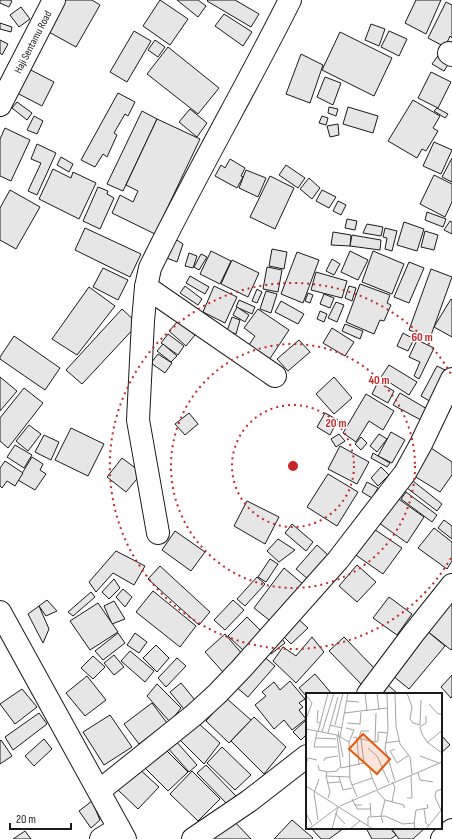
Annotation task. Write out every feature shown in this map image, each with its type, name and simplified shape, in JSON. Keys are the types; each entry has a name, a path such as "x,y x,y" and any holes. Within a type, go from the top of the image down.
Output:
{"street":[{"name":"Haji Sentamu Road","path":"0,105 54,0"},
{"path":"158,533 138,420 146,287 150,268 290,0"},
{"path":"146,287 275,376"},
{"path":"99,791 188,720 217,694 338,560 405,472 421,444 452,379"},
{"path":"369,693 452,585"},
{"path":"0,612 122,833 100,839"},
{"path":"193,839 249,801 306,757"},
{"path":"442,839 452,830"}],"building":[{"path":"0,0 12,1 9,7 0,3"},
{"path":"64,0 92,0 100,5 76,47 47,31"},
{"path":"160,0 188,19 170,45 143,26"},
{"path":"177,0 198,0 206,6 198,17"},
{"path":"235,0 259,14 251,27 207,1"},
{"path":"416,0 441,0 426,34 405,23"},
{"path":"446,2 452,5 452,38 450,36 445,47 428,38"},
{"path":"21,7 30,19 19,27 10,15"},
{"path":"224,14 252,32 243,46 215,26"},
{"path":"0,23 12,27 11,32 0,29"},
{"path":"371,24 385,29 379,46 365,40"},
{"path":"134,31 151,41 127,82 110,72"},
{"path":"389,31 407,39 399,56 381,47"},
{"path":"340,32 392,58 374,96 322,70"},
{"path":"0,40 8,44 2,55 0,53"},
{"path":"155,40 165,47 158,57 148,50"},
{"path":"168,47 219,88 198,114 147,74"},
{"path":"440,53 451,60 444,71 432,64"},
{"path":"301,54 323,65 310,103 286,94"},
{"path":"27,68 54,82 42,106 15,92"},
{"path":"431,72 451,82 438,108 418,98"},
{"path":"325,77 341,83 333,105 317,97"},
{"path":"118,93 135,102 128,116 125,114 114,133 117,135 107,157 103,154 95,167 81,160"},
{"path":"413,100 440,116 433,128 438,131 426,151 422,149 417,158 388,141"},
{"path":"17,102 32,113 27,120 12,108"},
{"path":"329,107 338,109 336,116 328,113"},
{"path":"348,107 378,116 373,133 343,124"},
{"path":"437,108 448,114 445,118 434,111"},
{"path":"190,109 207,123 197,137 179,122"},
{"path":"142,111 157,119 123,191 107,184"},
{"path":"34,116 43,121 37,134 27,130"},
{"path":"322,116 328,118 326,125 319,123"},
{"path":"157,119 200,139 155,234 112,213 120,195 133,202 138,191 126,185"},
{"path":"338,124 339,135 330,137 327,126"},
{"path":"5,128 30,140 11,181 0,176 0,139"},
{"path":"434,142 452,150 441,174 423,166"},
{"path":"37,144 56,153 37,195 28,191 41,163 31,159"},
{"path":"61,157 73,164 69,172 57,165"},
{"path":"452,158 452,182 442,177"},
{"path":"230,159 245,168 241,176 243,177 237,188 215,176 221,165 225,168"},
{"path":"286,165 305,178 298,188 279,175"},
{"path":"53,169 71,178 73,172 96,183 79,219 39,199"},
{"path":"246,170 266,178 258,197 239,188"},
{"path":"434,175 452,184 452,202 445,217 420,204"},
{"path":"270,176 294,188 275,229 250,217"},
{"path":"309,178 320,188 312,199 300,189"},
{"path":"98,187 108,191 107,194 114,198 100,229 83,221"},
{"path":"10,190 40,207 16,249 0,240 0,208"},
{"path":"322,190 336,197 329,208 316,201"},
{"path":"338,201 346,205 341,215 333,211"},
{"path":"427,212 446,219 443,227 425,220"},
{"path":"347,219 357,221 355,230 345,228"},
{"path":"450,221 452,222 452,234 444,230"},
{"path":"404,222 424,229 417,251 397,245"},
{"path":"367,224 383,227 381,236 363,233"},
{"path":"85,228 141,254 130,277 75,250"},
{"path":"385,228 397,231 392,251 385,249 387,238 383,237"},
{"path":"425,231 438,235 434,250 421,247"},
{"path":"333,232 351,235 350,246 331,245"},
{"path":"352,235 381,240 380,250 350,246"},
{"path":"172,237 183,244 177,262 164,257"},
{"path":"272,249 287,252 284,269 269,266"},
{"path":"211,251 231,261 220,284 200,274"},
{"path":"350,251 368,260 358,280 341,272"},
{"path":"373,251 404,264 392,294 362,282"},
{"path":"297,252 319,260 303,303 281,294"},
{"path":"189,253 197,256 193,268 185,266"},
{"path":"201,254 207,257 199,270 194,267"},
{"path":"332,259 340,264 334,275 326,271"},
{"path":"232,260 259,273 248,297 221,284"},
{"path":"409,262 424,268 409,303 394,297"},
{"path":"267,267 282,270 278,292 263,289"},
{"path":"103,268 128,280 118,300 93,287"},
{"path":"431,269 452,277 430,338 409,330"},
{"path":"316,272 347,281 342,298 311,290"},
{"path":"190,276 209,287 205,294 186,283"},
{"path":"360,284 390,295 387,303 391,305 384,321 380,320 374,334 346,322"},
{"path":"185,286 202,299 198,305 180,293"},
{"path":"214,286 237,297 225,323 203,312"},
{"path":"349,286 356,288 352,301 345,298"},
{"path":"89,287 115,306 77,355 52,339"},
{"path":"257,289 262,292 257,303 252,301"},
{"path":"266,291 277,294 271,313 260,309"},
{"path":"308,293 313,295 310,303 305,301"},
{"path":"324,294 334,298 330,308 320,304"},
{"path":"451,299 452,300 452,337 434,327"},
{"path":"239,300 255,307 252,314 236,307"},
{"path":"281,301 304,314 298,324 275,312"},
{"path":"336,302 344,305 337,322 328,318"},
{"path":"237,307 249,315 245,322 233,315"},
{"path":"122,309 138,324 82,384 66,370"},
{"path":"258,309 289,330 269,360 249,345 255,336 244,328"},
{"path":"320,311 327,314 324,322 317,319"},
{"path":"232,317 240,320 236,334 227,331"},
{"path":"178,321 195,335 186,346 169,331"},
{"path":"345,324 363,331 360,339 342,331"},
{"path":"332,328 354,342 345,356 323,343"},
{"path":"403,333 414,339 408,351 397,346"},
{"path":"168,334 184,346 178,355 161,343"},
{"path":"14,336 60,368 45,390 0,359"},
{"path":"299,340 310,352 288,371 277,359"},
{"path":"417,340 434,348 419,379 414,376 420,362 409,357"},
{"path":"163,344 177,356 171,362 157,351"},
{"path":"158,354 172,363 165,373 151,363"},
{"path":"389,365 417,382 409,395 381,377"},
{"path":"437,366 449,372 433,403 421,396"},
{"path":"0,377 17,391 0,411"},
{"path":"334,377 352,398 334,414 316,394"},
{"path":"378,382 394,391 388,403 372,394"},
{"path":"24,388 43,403 8,448 0,441 0,418"},
{"path":"400,393 427,409 421,420 393,405"},
{"path":"366,394 394,411 383,430 369,421 356,442 343,433"},
{"path":"189,413 198,424 185,435 175,424"},
{"path":"325,413 338,420 330,435 317,427"},
{"path":"29,425 41,434 28,451 16,441"},
{"path":"71,428 104,444 88,476 55,460"},
{"path":"391,432 405,440 392,463 378,456"},
{"path":"339,434 345,441 336,447 331,439"},
{"path":"379,434 387,439 377,452 370,446"},
{"path":"44,435 59,442 51,460 35,452"},
{"path":"361,437 367,443 361,450 355,444"},
{"path":"15,445 32,455 24,468 7,457"},
{"path":"340,446 369,462 357,484 328,469"},
{"path":"428,446 452,462 452,475 440,492 411,474"},
{"path":"373,453 390,463 387,467 371,458"},
{"path":"32,457 43,464 40,470 46,474 35,490 18,480"},
{"path":"122,458 142,473 126,492 107,477"},
{"path":"5,461 23,473 15,486 7,481 2,488 0,486 0,468"},
{"path":"381,467 389,475 378,486 371,478"},
{"path":"328,474 358,492 337,526 307,507"},
{"path":"413,481 442,504 437,511 407,488"},
{"path":"367,482 378,488 372,498 362,492"},
{"path":"406,492 437,515 432,522 401,499"},
{"path":"393,495 424,517 407,543 375,520"},
{"path":"247,501 279,517 265,544 234,526"},
{"path":"444,520 452,526 452,539 438,528"},
{"path":"292,524 313,542 306,551 285,533"},
{"path":"368,525 402,548 383,574 350,551"},
{"path":"434,528 452,542 452,561 447,569 418,548"},
{"path":"175,531 205,552 191,571 162,550"},
{"path":"278,539 295,550 279,562 267,551"},
{"path":"317,545 328,555 308,579 296,569"},
{"path":"116,551 145,566 134,585 113,573 96,592 89,582"},
{"path":"270,559 278,564 266,582 258,577"},
{"path":"357,565 376,582 357,602 339,586"},
{"path":"160,566 210,612 199,625 148,579"},
{"path":"284,568 303,584 273,623 254,608"},
{"path":"257,577 265,584 245,606 237,599"},
{"path":"114,579 120,588 109,599 102,592"},
{"path":"452,588 452,649 451,650 421,626"},
{"path":"123,589 132,597 125,607 116,597"},
{"path":"153,591 196,626 180,647 136,612"},
{"path":"91,592 95,597 73,616 68,612"},
{"path":"389,597 412,614 397,635 373,618"},
{"path":"47,600 57,611 46,616 39,606"},
{"path":"233,600 244,610 225,630 214,620"},
{"path":"114,601 125,619 112,624 104,606"},
{"path":"98,603 118,632 90,650 70,621"},
{"path":"39,606 49,629 43,643 28,614"},
{"path":"247,617 263,633 245,652 228,636"},
{"path":"296,617 308,628 291,644 280,633"},
{"path":"421,626 445,646 409,689 387,671"},
{"path":"118,633 125,643 103,660 95,651"},
{"path":"135,633 147,642 139,653 127,645"},
{"path":"225,634 243,655 223,672 205,652"},
{"path":"279,635 285,643 271,654 265,646"},
{"path":"312,637 324,652 296,683 273,661 283,647 296,656"},
{"path":"344,637 378,672 363,686 329,651"},
{"path":"156,645 169,658 157,672 143,658"},
{"path":"130,651 154,671 145,682 121,661"},
{"path":"114,655 124,667 114,675 104,663"},
{"path":"262,655 275,666 248,697 235,686"},
{"path":"93,656 105,667 93,679 81,668"},
{"path":"177,658 186,666 166,687 158,678"},
{"path":"315,674 331,693 306,693 306,696 299,688"},
{"path":"452,675 452,697 451,698 441,687"},
{"path":"87,676 106,700 85,716 66,693"},
{"path":"290,681 305,699 299,703 303,707 299,710 306,719 292,730 284,720 274,729 255,705 266,696 262,692 274,682 280,690"},
{"path":"181,683 199,705 188,714 170,692"},
{"path":"157,684 181,708 170,722 147,696"},
{"path":"388,685 397,693 381,693"},
{"path":"22,689 37,707 15,724 0,704"},
{"path":"226,698 251,720 229,743 206,721"},
{"path":"152,703 167,723 139,744 124,724"},
{"path":"39,713 47,724 13,750 5,737"},
{"path":"110,715 132,747 104,765 83,732"},
{"path":"254,717 286,747 264,774 231,741"},
{"path":"196,721 220,743 204,764 179,739"},
{"path":"305,721 306,722 306,735 301,740 293,732"},
{"path":"442,736 450,745 442,752"},
{"path":"44,739 52,749 34,766 25,756"},
{"path":"1,740 12,756 0,764 0,741"},
{"path":"175,740 197,765 189,772 167,747"},
{"path":"161,745 188,772 168,791 141,764"},
{"path":"222,747 251,775 235,790 207,763"},
{"path":"206,765 236,796 227,804 197,773"},
{"path":"137,767 159,787 138,809 117,789"},
{"path":"192,771 220,799 198,821 170,794"},
{"path":"92,801 100,820 91,828 79,811"},
{"path":"233,820 251,839 213,839"},
{"path":"292,820 313,838 274,839"},
{"path":"312,829 343,829 329,839 321,839"},
{"path":"367,829 391,829 396,835 391,839 372,839"},
{"path":"392,829 424,829 413,839 399,839"},
{"path":"25,831 31,839 13,839"}]}
